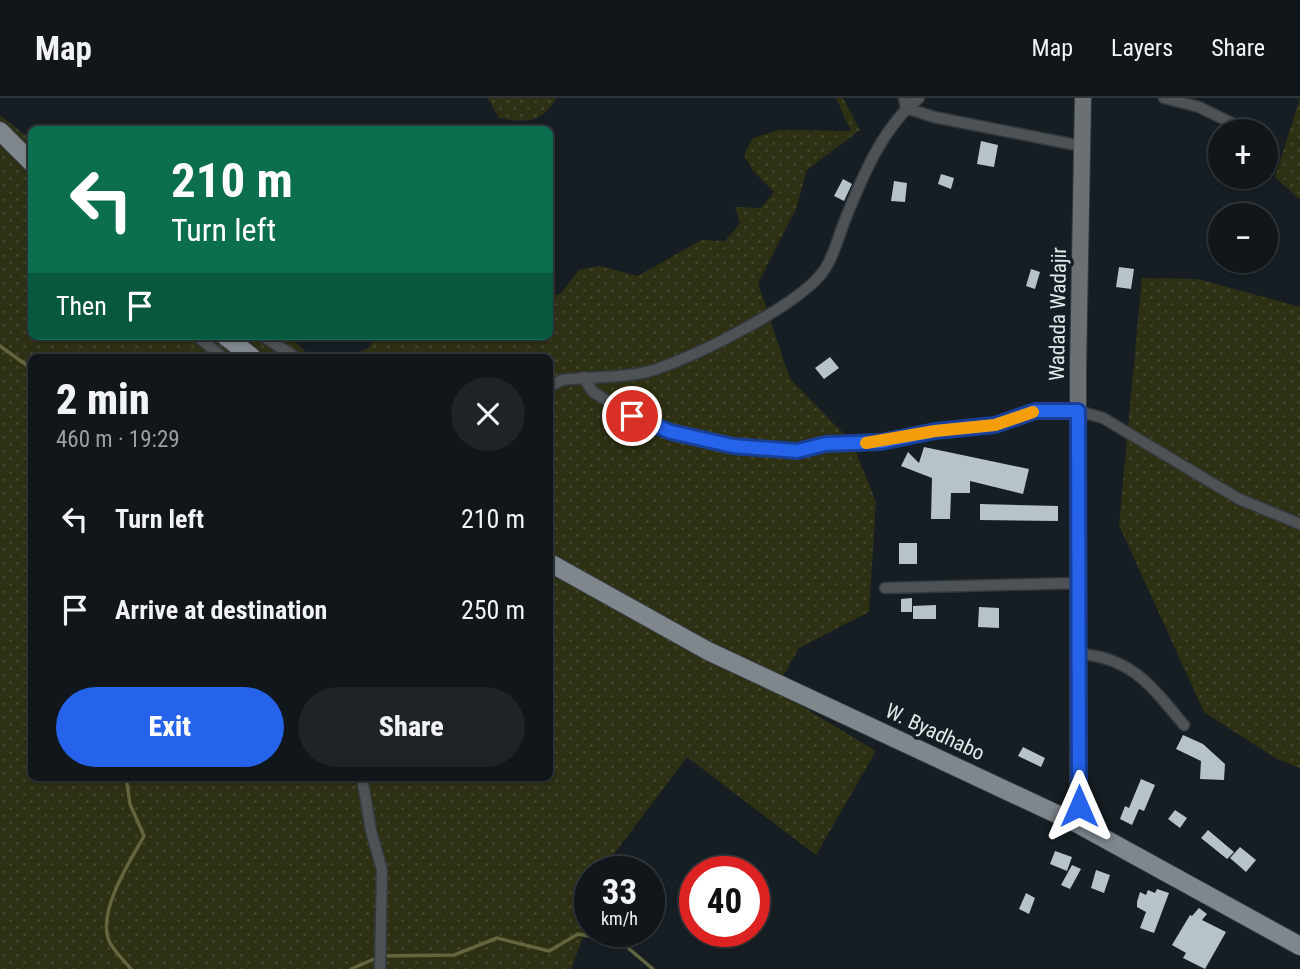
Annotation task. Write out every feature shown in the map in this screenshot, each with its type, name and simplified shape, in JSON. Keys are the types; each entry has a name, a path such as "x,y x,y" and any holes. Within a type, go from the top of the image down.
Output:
{"main road":[{"path":"0,131 28,159"},
{"path":"230,340 248,354"},
{"name":"W. Byadhabo","path":"553,565 708,651 1078,824 1300,946"}],"street":[{"path":"553,385 583,377 656,370 759,320 807,288 826,268 870,168 905,103 919,98"},
{"name":"Wadada Wadajir","path":"1078,824 1078,411 1083,98"},
{"path":"1164,98 1199,107 1224,119"},
{"path":"905,103 934,117 1081,146"},
{"path":"202,340 218,354"},
{"path":"269,340 290,354"},
{"path":"583,377 593,392 632,416 671,432 733,446 797,451 826,444 881,442 935,431 995,425 1035,411 1078,411 1103,418 1238,499 1300,524"},
{"path":"885,589 1079,583"},
{"path":"1079,654 1099,655 1145,678 1184,725"},
{"path":"363,781 371,831 382,870 380,969"}],"green space":[{"path":"488,98 556,98 539,117 517,120 499,118"},
{"path":"836,98 843,98 860,130 807,170 796,209 758,283 790,379 852,442 876,502 869,612 799,648 775,690 876,751 816,855 687,757 613,856 574,856 574,947 579,947 571,969 0,969 0,115 28,138 28,340 292,340 306,352 318,354 28,354 28,781 553,781 553,354 353,354 369,348 372,340 553,340 553,296 561,293 579,270 600,266 638,276 701,240 725,241 740,223 735,207 761,208 774,192 753,171 744,155 753,138 779,130 851,131"},
{"path":"1300,98 1300,200 1278,180 1278,168"},
{"path":"1142,278 1198,279 1300,307 1300,768 1275,758 1204,712 1119,525"}],"building":[{"path":"981,141 998,145 994,167 977,164"},
{"path":"941,174 954,178 951,189 938,184"},
{"path":"843,179 852,184 844,201 834,196"},
{"path":"894,181 907,183 905,202 891,201"},
{"path":"1119,267 1134,269 1131,289 1116,287"},
{"path":"1031,269 1040,272 1035,289 1026,286"},
{"path":"830,357 839,368 824,379 815,368"},
{"path":"924,447 1029,469 1023,494 970,481 970,493 951,493 950,519 931,519 932,478 901,466 908,452 919,463"},
{"path":"980,504 1058,506 1058,521 980,520"},
{"path":"899,543 917,543 917,564 899,564"},
{"path":"912,598 912,612 901,612 901,599"},
{"path":"936,605 936,619 913,619 913,606"},
{"path":"979,607 999,608 999,628 978,627"},
{"path":"1183,735 1203,744 1225,764 1224,780 1200,779 1201,761 1176,749"},
{"path":"1023,747 1045,758 1041,767 1018,756"},
{"path":"1141,779 1155,785 1144,811 1139,809 1132,825 1120,819 1125,806 1129,808"},
{"path":"1175,810 1187,818 1180,828 1168,819"},
{"path":"1208,830 1234,852 1227,859 1201,838"},
{"path":"1240,847 1256,860 1246,872 1230,858"},
{"path":"1055,851 1072,857 1067,871 1050,864"},
{"path":"1072,865 1081,869 1070,889 1061,885"},
{"path":"1096,870 1110,875 1104,893 1091,888"},
{"path":"1157,889 1169,893 1154,933 1140,928 1146,912 1137,907 1137,902 1140,892 1146,895 1148,890 1155,893"},
{"path":"1026,893 1035,898 1029,914 1019,909"},
{"path":"1199,908 1207,914 1202,920 1226,932 1205,969 1183,958 1186,953 1172,945 1190,915"}],"waterway":[{"path":"0,346 28,366"},
{"path":"127,781 130,804 144,836 117,886 106,926 112,946 131,969"},
{"path":"351,969 381,956 454,955 497,938 549,951 578,934 621,942 653,969"}],"slow traffic":[{"path":"866,443 935,431 995,425 1033,412"}],"route":[{"path":"632,416 671,432 733,446 797,451 826,444 881,442 935,431 995,425 1035,411 1078,411 1079,806"}]}
